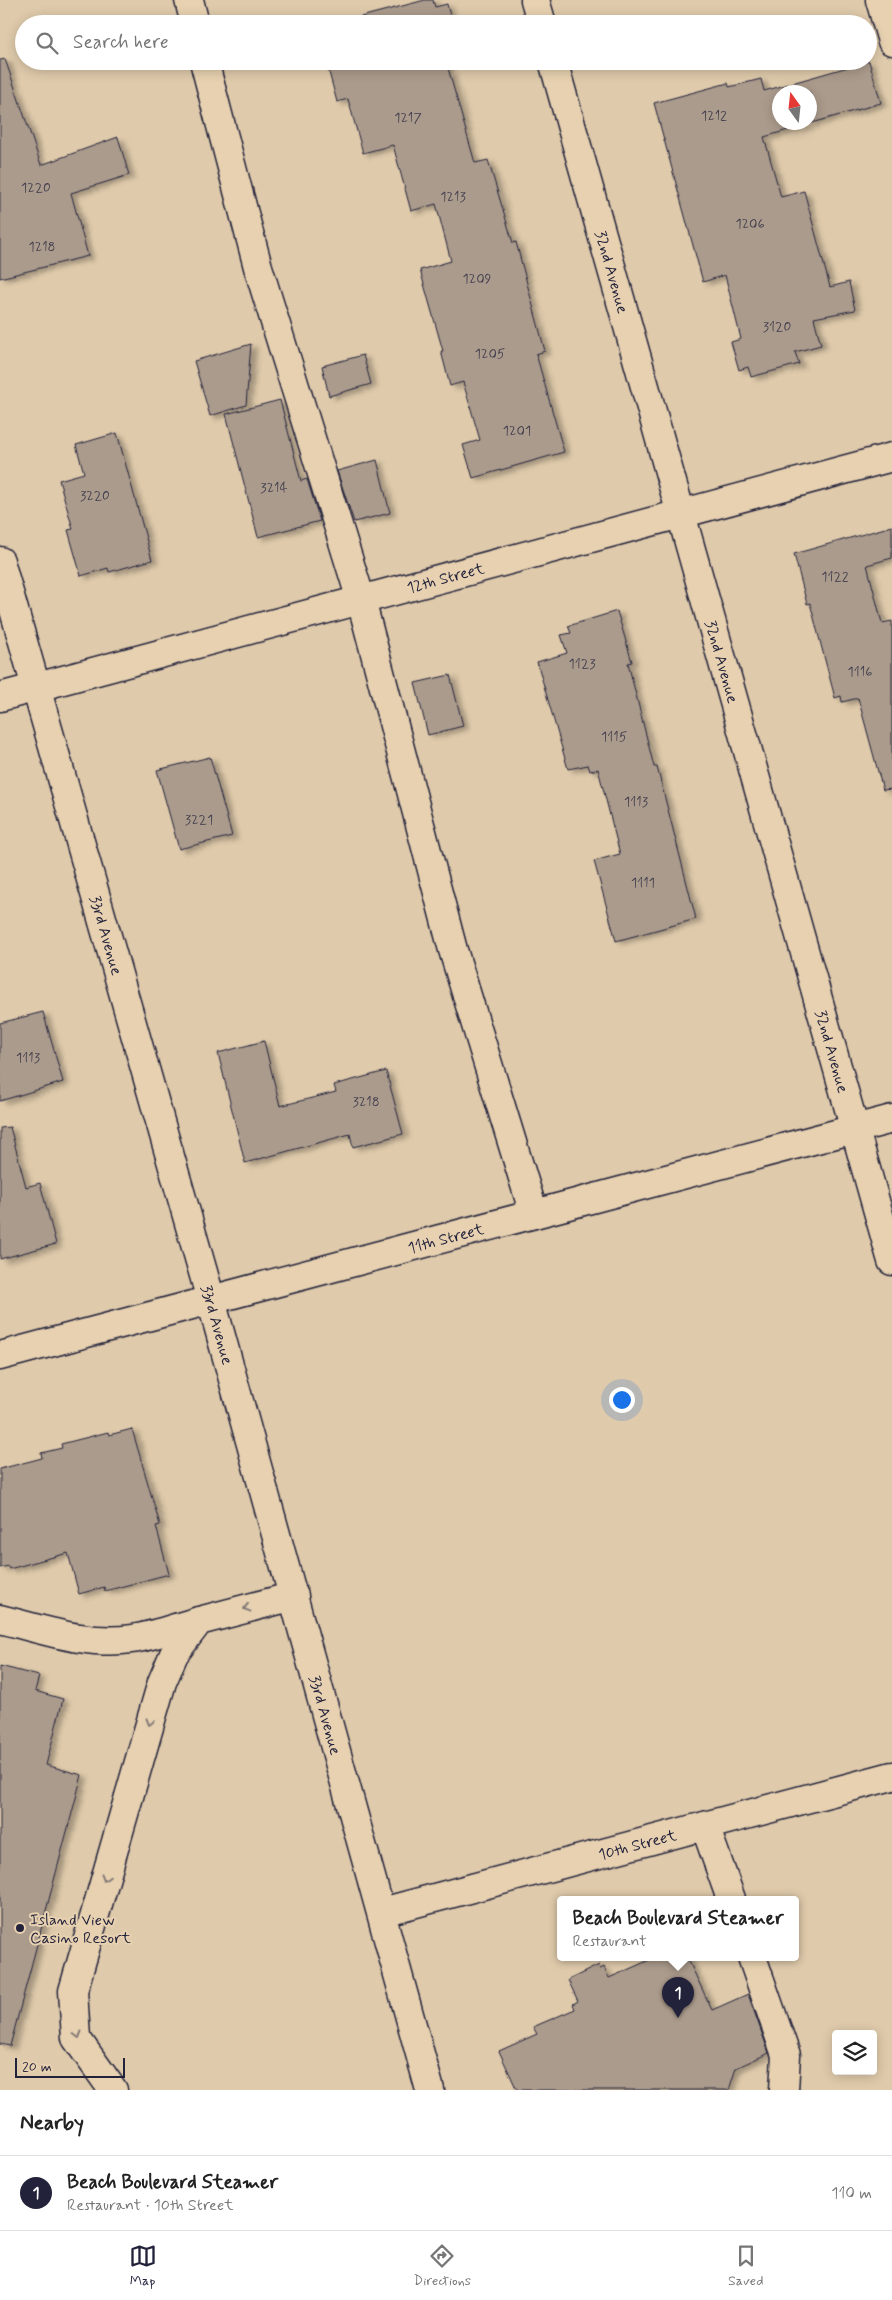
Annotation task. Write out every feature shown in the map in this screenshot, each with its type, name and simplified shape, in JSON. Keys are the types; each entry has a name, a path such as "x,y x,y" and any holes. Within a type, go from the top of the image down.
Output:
{"street":[{"path":"189,0 193,15"},
{"path":"535,0 539,15"},
{"path":"880,0 892,42"},
{"path":"206,70 258,266 361,600 453,950 534,1214"},
{"name":"32nd Avenue","path":"555,70 682,514 892,1261"},
{"name":"12th Street","path":"0,697 892,458"},
{"name":"33rd Avenue","path":"0,561 211,1300 430,2090"},
{"name":"11th Street","path":"0,1356 892,1119"},
{"path":"0,1619 72,1637 132,1639 294,1596"},
{"path":"113,2090 76,2038 73,1991 162,1682 174,1654 199,1621"},
{"name":"10th Street","path":"382,1912 892,1776"},
{"path":"705,1826 730,1896"},
{"path":"753,1961 786,2055 784,2090"}],"building":[{"path":"425,0 433,0 435,7 447,4 450,15 368,15"},
{"path":"5,59 41,165 118,137 129,175 71,193 88,256 0,278 0,60"},
{"path":"328,70 449,70 475,163 488,160 513,243 516,242 545,351 536,354 564,452 473,478 463,445 480,440 463,382 450,386 441,351 443,351 420,270 451,261 436,204 411,211 393,145 363,153 348,99 337,102"},
{"path":"838,70 872,70 881,103 817,122 817,85 785,85"},
{"path":"761,79 764,91 772,89 772,130 788,130 764,137 781,197 804,191 830,287 849,282 855,310 814,318 821,345 795,352 799,364 751,377 748,367 739,370 731,342 741,339 725,275 703,282 654,103 728,83 729,87"},
{"path":"251,344 246,405 210,416 194,361"},
{"path":"363,355 371,384 329,396 322,366"},
{"path":"280,400 301,481 307,479 320,521 258,537 226,414"},
{"path":"117,433 152,560 109,572 108,568 81,576 68,530 73,529 59,480 84,473 76,445"},
{"path":"377,460 390,513 354,522 337,471"},
{"path":"892,526 892,558 867,565 882,623 892,621 892,789 883,790 858,698 842,702 841,696 835,698 810,603 807,604 794,554"},
{"path":"617,611 632,662 628,663 654,767 657,767 696,919 616,941 594,861 620,854 598,769 590,771 588,765 568,769 537,662 567,653 561,635 571,633 568,626"},
{"path":"450,675 463,726 428,735 415,683"},
{"path":"210,757 232,836 179,849 157,770"},
{"path":"43,1012 63,1082 0,1101 0,1023"},
{"path":"264,1041 280,1106 336,1092 334,1085 386,1071 403,1134 353,1147 350,1134 245,1163 218,1053"},
{"path":"10,1127 26,1187 40,1183 56,1244 0,1259 0,1128"},
{"path":"132,1429 160,1525 156,1526 169,1574 105,1591 104,1587 79,1594 68,1553 9,1569 8,1566 0,1568 0,1469 42,1458 41,1453 62,1448 61,1444 108,1432 109,1435"},
{"name":"Island View Casino Resort","path":"0,1666 39,1676 35,1691 63,1699 46,1765 82,1775 10,2046 0,2044"},
{"path":"647,1961 689,1961 712,2010 748,1994 769,2053 736,2068 729,2090 517,2090 499,2051 537,2034 533,2027 575,2009 573,2004 578,2001 568,1980 599,1965 600,1969 604,1967 609,1978"}],"place":[{"name":"Island View Casino Resort","path":"20,1928"},
{"name":"Beach Boulevard Steamer","path":"678,2018"}]}
